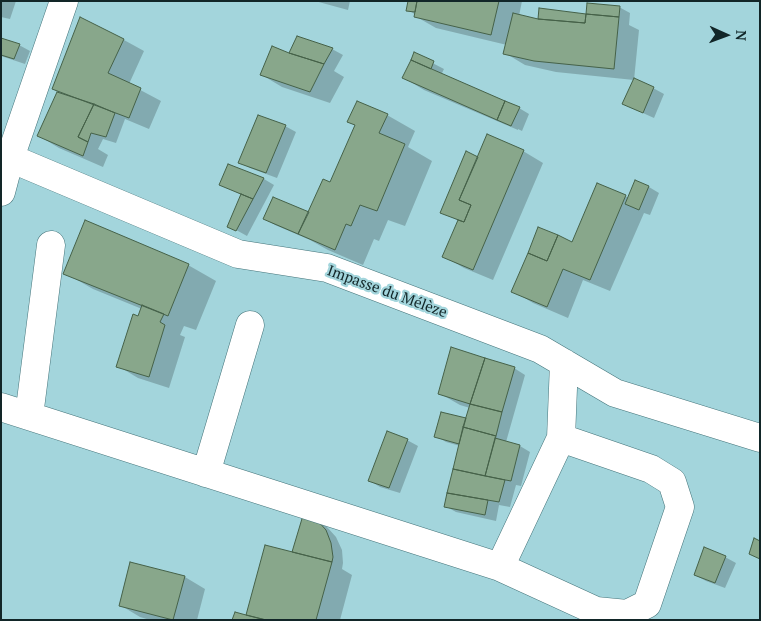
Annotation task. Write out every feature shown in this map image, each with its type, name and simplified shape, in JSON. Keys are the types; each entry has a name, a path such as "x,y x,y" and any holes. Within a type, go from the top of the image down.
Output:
{"street":[{"path":"1,192 10,158 64,1"},
{"name":"Impasse du Mélèze","path":"10,158 238,254 326,268 540,349 615,393 760,438"},
{"path":"29,416 51,245"},
{"path":"206,473 250,325"},
{"path":"500,567 561,438 564,363"},
{"path":"1,407 500,567 596,611 627,614 647,604 680,507 672,482 650,469 561,438"}],"building":[{"path":"408,1 417,1 415,12 406,11"},
{"path":"417,1 499,1 491,35 414,17"},
{"path":"587,3 620,6 619,17 586,14"},
{"path":"539,8 586,14 585,23 538,19"},
{"path":"513,13 538,19 585,23 586,14 619,17 614,69 534,61 503,54"},
{"path":"80,17 124,39 108,73 141,88 129,118 52,89"},
{"path":"297,36 333,48 324,64 289,53"},
{"path":"1,38 20,44 14,59 1,55"},
{"path":"272,46 324,64 310,92 260,75"},
{"path":"414,52 434,61 431,69 411,60"},
{"path":"411,60 505,101 497,120 402,78"},
{"path":"634,78 654,87 643,113 622,104"},
{"path":"57,92 94,104 78,137 88,142 83,156 37,136"},
{"path":"357,101 388,114 379,133 405,144 377,211 360,205 351,226 346,224 335,250 298,234 323,179 330,182 355,125 347,122"},
{"path":"505,101 520,107 511,126 497,120"},
{"path":"94,104 115,113 106,137 91,133 88,142 78,137"},
{"path":"258,115 286,125 266,173 238,163"},
{"path":"487,134 524,150 473,270 442,257 458,220 464,222 471,205 459,200"},
{"path":"466,151 478,157 459,200 471,205 464,222 440,213"},
{"path":"228,164 264,178 253,199 219,185"},
{"path":"635,180 649,186 639,210 625,204"},
{"path":"597,183 626,195 590,280 563,269 547,307 511,292 528,253 547,261 558,235 572,242"},
{"path":"241,194 253,199 236,231 227,227"},
{"path":"273,197 309,212 298,234 263,219"},
{"path":"85,220 189,264 168,316 63,274"},
{"path":"538,227 558,235 547,261 528,253"},
{"path":"142,305 164,314 160,322 165,325 149,377 116,367 133,314 138,316"},
{"path":"451,347 485,358 470,404 438,394"},
{"path":"485,358 515,367 502,412 470,404"},
{"path":"470,404 502,412 496,436 463,427"},
{"path":"441,412 466,418 459,444 434,437"},
{"path":"463,427 496,436 485,476 453,469"},
{"path":"387,431 408,439 389,488 368,481"},
{"path":"495,438 520,445 511,481 485,476"},
{"path":"453,469 505,480 499,502 447,493"},
{"path":"447,493 488,500 485,515 444,507"},
{"path":"304,512 317,520 326,530 331,543 332,562 292,552"},
{"path":"754,538 760,541 760,559 749,554"},
{"path":"265,545 332,562 316,620 266,620 246,615"},
{"path":"704,547 726,556 715,583 694,575"},
{"path":"130,562 185,576 173,620 119,606"},
{"path":"235,612 246,615 266,620 232,620"}]}
